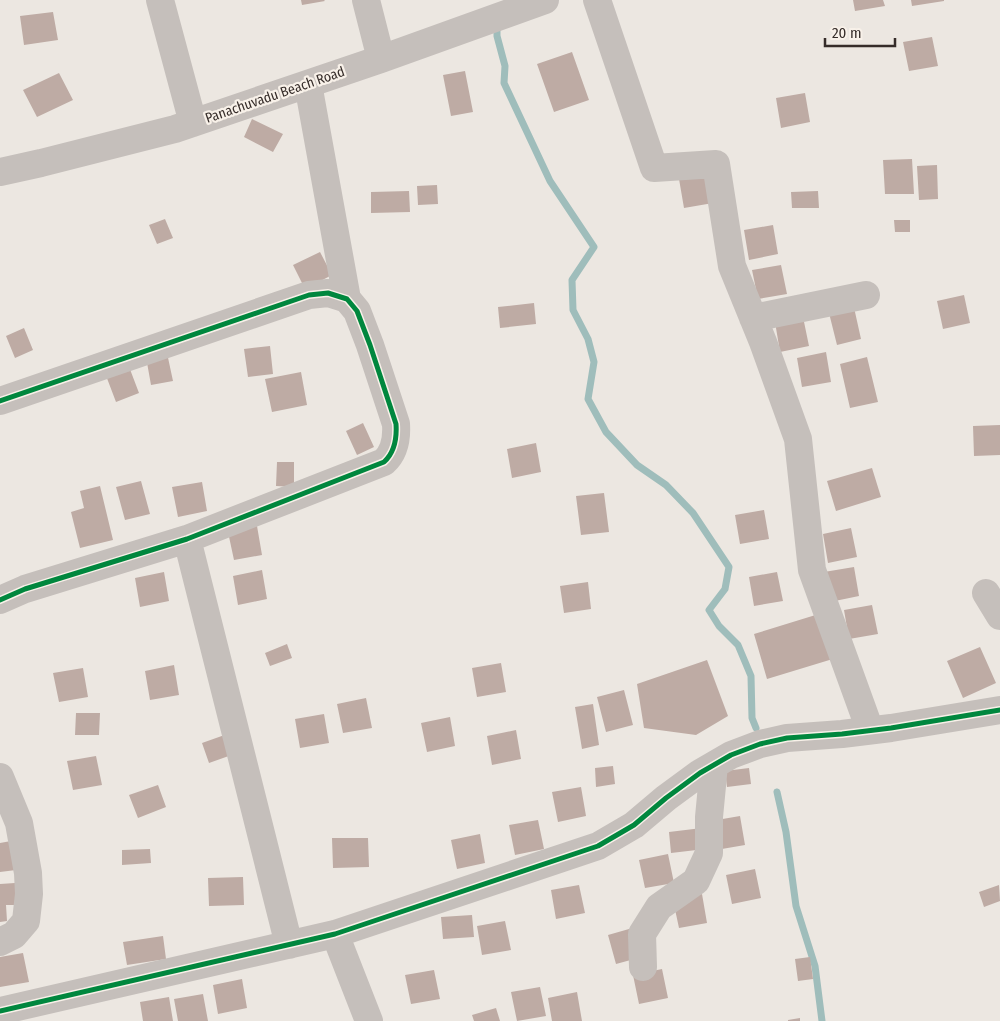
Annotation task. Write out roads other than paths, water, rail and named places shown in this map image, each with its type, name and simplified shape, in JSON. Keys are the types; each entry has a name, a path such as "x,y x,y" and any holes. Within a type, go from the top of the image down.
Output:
{"street":[{"path":"160,0 193,123"},
{"path":"366,0 381,59"},
{"name":"Panachuvadu Beach Road","path":"0,172 175,129 381,59 546,0"},
{"path":"597,0 654,168 716,164 732,266 798,439 812,570 870,730"},
{"path":"0,600 25,589 187,539 384,462 391,456 397,434 396,424 357,311 347,299 308,84"},
{"path":"0,401 309,295 328,293 347,299"},
{"path":"753,318 866,295"},
{"path":"187,539 289,945"},
{"path":"986,593 1000,616"},
{"path":"0,1011 336,934 598,846 634,825 700,773 731,755 760,744 787,738 900,727 1000,710"},
{"path":"644,967 642,934 659,907 696,882 709,853 709,817 714,766"},
{"path":"0,777 19,823 28,873 29,894 26,921 14,935 0,942"},
{"path":"336,934 368,1021"}],"waterway":[{"path":"497,28 497,36 505,66 504,83 550,181 594,247 572,280 573,310 588,339 594,362 588,399 606,432 637,465 666,485 693,513 729,567 725,589 709,610 719,626 738,645 751,676 752,718 756,728"},
{"path":"777,792 786,832 796,906 815,966 822,1021"}]}
